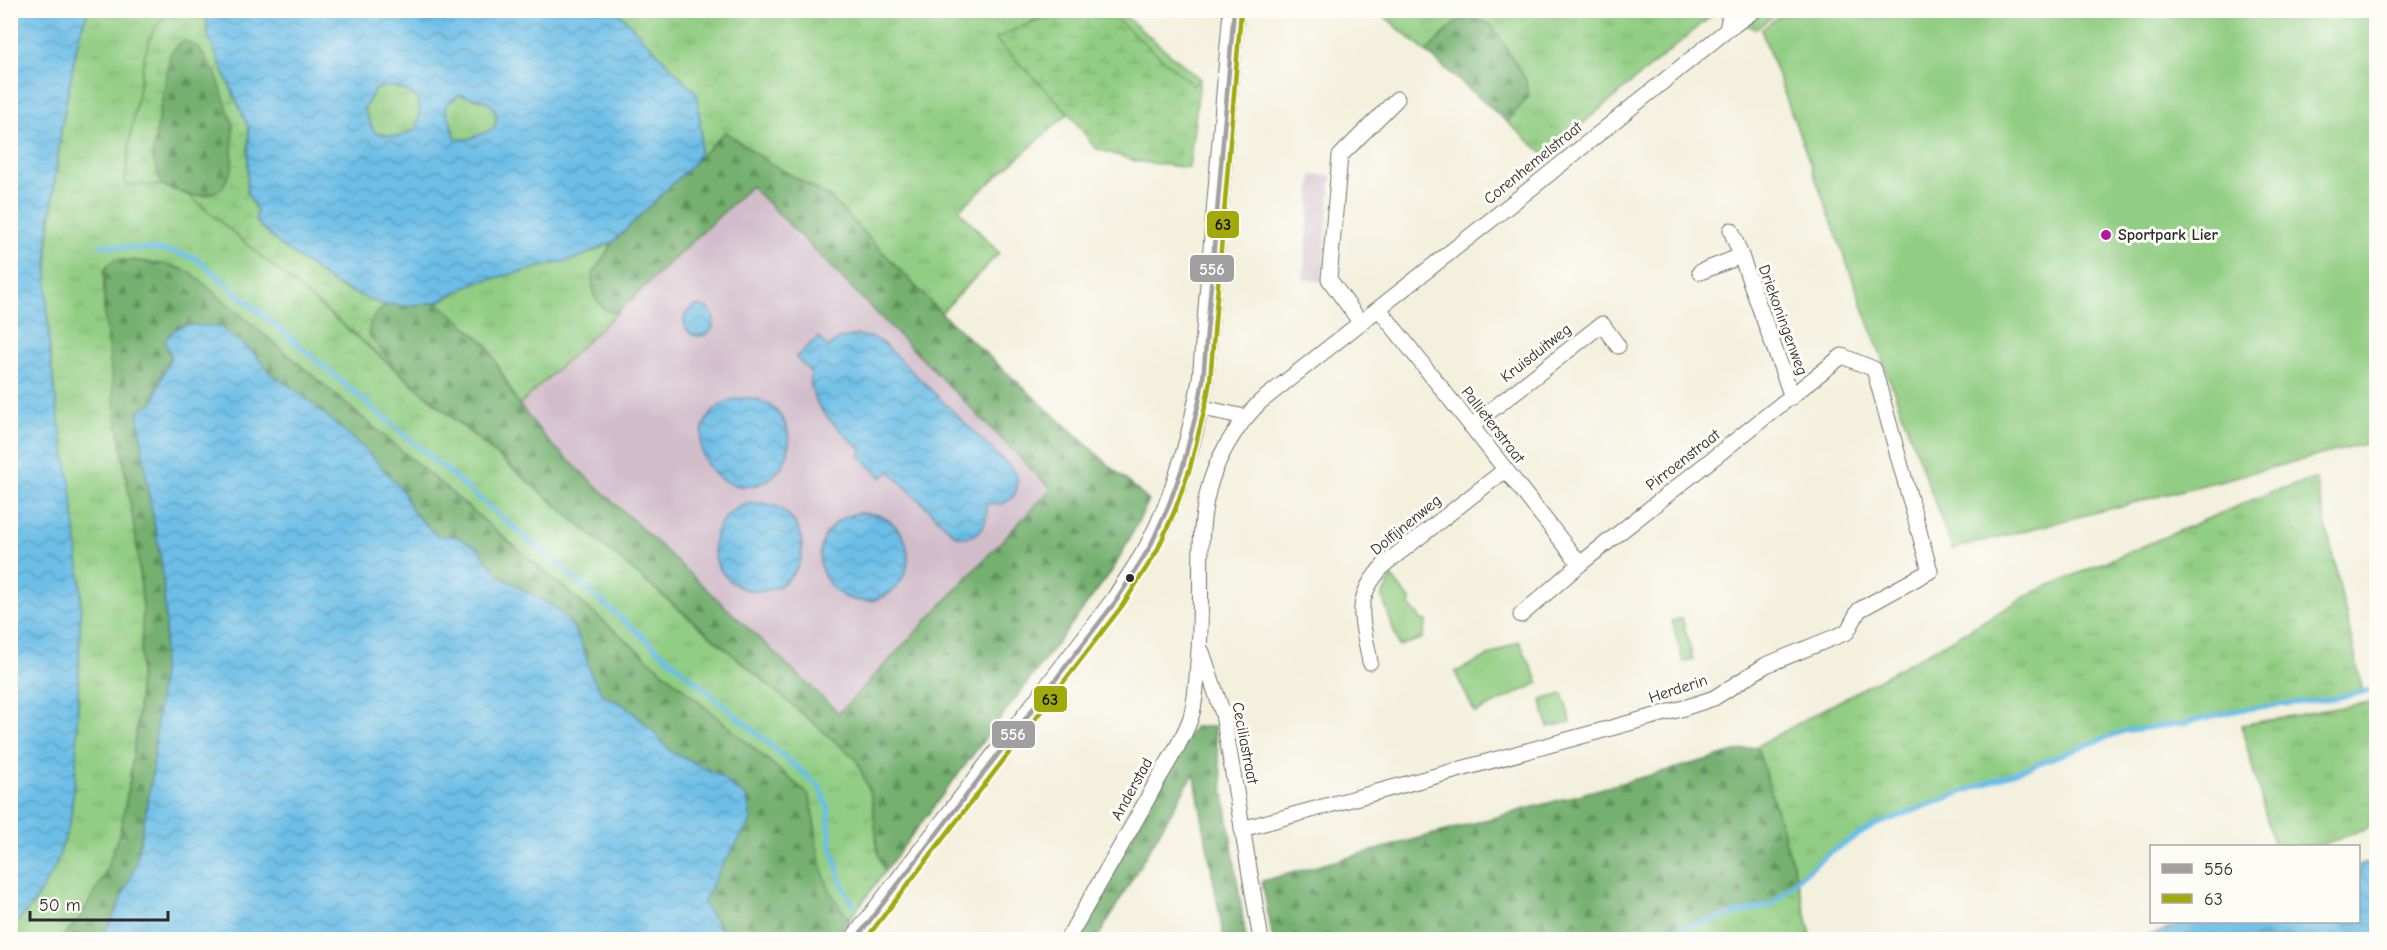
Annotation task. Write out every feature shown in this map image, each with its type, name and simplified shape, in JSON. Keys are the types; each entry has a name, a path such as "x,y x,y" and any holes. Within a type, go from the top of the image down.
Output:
{"main road":[{"path":"855,939 1121,592 1149,548 1170,504 1187,452 1203,380 1234,10"}],"street":[{"path":"1727,30 1731,10"},
{"name":"Corenhemelstraat","path":"1201,555 1202,515 1220,454 1245,417 1260,402 1755,10"},
{"path":"1360,323 1329,279 1340,156 1397,99"},
{"name":"Driekoningenweg","path":"1731,230 1792,396"},
{"name":"Driekoningenweg","path":"1700,272 1741,256"},
{"name":"Pallieterstraat","path":"1378,309 1580,564"},
{"name":"Kruisduitweg","path":"1471,426 1602,324 1618,346"},
{"name":"Pirroenstraat","path":"1521,615 1580,564 1842,356 1874,369"},
{"name":"Herderin","path":"1242,829 1684,708 1714,698 1766,665 1847,632 1859,610 1930,571 1874,369"},
{"path":"1198,407 1245,417"},
{"name":"Dolfijnenweg","path":"1370,662 1360,605 1372,577 1386,563 1505,470"},
{"name":"Ceciliastraat","path":"1201,555 1200,646 1223,714 1261,939"},
{"name":"Anderstad","path":"1067,939 1146,802 1190,718 1195,700 1200,646"}],"shaded area":[{"path":"1312,175 1332,176 1322,281 1303,280"},
{"path":"751,186 1051,489 839,713 548,441 519,405"}],"green space":[{"name":"Sportpark Lier","path":"1787,10 2376,11 2376,441 1952,549 1761,30"},
{"path":"88,11 169,11 154,29 145,54 130,139 125,185 162,185 190,196 857,760 871,796 878,853 885,871 850,919 837,904 824,875 808,794 190,272 169,265 133,260 116,413 136,539 143,608 138,715 130,780 120,832 104,876 80,918 60,939 11,939 10,928 32,906 70,822 76,767 81,588 50,355 47,300 48,247 61,130 79,35"},
{"path":"169,11 206,11 208,36 249,129 247,191 257,212 255,220 278,243 336,285 388,305 374,317 368,334 396,369 190,196 206,196 222,189 232,169 233,125 216,74 198,47 183,40 170,54 152,156 162,185 125,185 130,139 145,54 154,29"},
{"path":"617,11 1057,11 996,39 1069,113 959,210 999,253 941,313 830,197 771,164 726,132 695,162 700,151 701,132 697,94"},
{"path":"1057,11 1107,11 1193,85 1200,79 1189,168 1135,161 1095,148 1069,113 995,39"},
{"path":"1107,11 1119,11 1200,79 1193,86"},
{"path":"1378,11 1780,11 1756,29 1716,12 1545,155 1507,122 1529,96 1525,78 1455,23 1426,52"},
{"path":"1469,16 1491,24 1525,78 1529,96 1507,122 1426,52 1455,23"},
{"path":"183,40 198,47 216,74 233,125 232,169 222,189 198,195 185,194 162,185 152,156 170,54"},
{"path":"384,86 403,90 415,98 420,111 415,130 397,137 375,133 364,110 374,90"},
{"path":"459,95 482,100 493,107 496,120 493,129 469,139 456,139 445,106"},
{"path":"725,132 771,164 830,197 941,313 1149,501 1114,568 885,871 878,853 871,796 857,760 396,369 368,334 370,320 379,310 388,305 405,306 438,302 487,345 514,398 548,441 839,713 1051,489 751,186 617,313 605,310 594,297 592,276 613,242"},
{"path":"613,242 592,276 605,310 617,313 519,405 487,345 438,302 474,283 578,258"},
{"path":"116,259 169,265 190,272 808,794 824,875 837,904 850,919 834,939 727,939 703,903 721,867 716,773 671,752 656,734 626,706 604,696 592,677 583,648 572,625 553,606 499,576 477,547 454,536 437,536 413,512 402,490 332,421 299,392 272,375 252,351 220,327 178,326 165,341 171,357 163,369 152,404 144,407 144,456 162,565 166,625 152,778 136,864 112,920 100,939 60,940 80,918 104,876 120,832 130,780 138,715 143,608 136,539 116,413 104,309 104,271"},
{"path":"2316,479 2363,692 2335,698 2239,710 2184,723 2124,731 1873,826 1832,851 1797,879 1757,746 2032,593 2273,491"},
{"path":"1392,577 1411,601 1410,606 1422,620 1427,621 1422,639 1399,646 1382,596"},
{"path":"1682,618 1693,659 1683,662 1672,621"},
{"path":"1519,641 1539,683 1475,713 1455,672"},
{"path":"1563,694 1571,722 1548,727 1541,700"},
{"path":"2376,701 2376,826 2321,845 2274,845 2241,725"},
{"path":"1194,727 1214,727 1246,939 1224,939 1194,773 1097,939 1074,940"},
{"path":"1757,746 1797,879 1772,905 1632,939 1273,939 1262,881"},
{"path":"1797,879 1812,939 1632,940 1772,905"}],"water":[{"path":"11,10 88,11 79,35 61,130 48,235 47,300 50,355 71,486 81,588 76,767 70,822 56,865 32,906 11,928"},
{"path":"206,11 617,11 697,94 701,132 700,151 695,162 613,242 578,258 474,283 438,302 405,306 381,304 336,285 278,243 255,220 257,212 247,191 249,129 208,36","holes":["384,86 403,90 415,98 420,111 415,130 397,137 375,133 364,109 374,91","459,95 482,100 493,107 496,113 493,129 469,139 456,139 445,106"]},
{"path":"699,306 705,307 713,315 713,327 705,335 699,336 693,335 685,327 684,321 685,315 693,307"},
{"path":"190,325 220,327 252,351 272,375 299,392 368,452 402,490 413,512 437,536 454,536 477,547 499,576 553,606 572,625 583,648 592,677 604,696 626,706 656,734 671,752 716,773 747,798 751,821 721,867 703,903 727,939 100,939 112,920 136,864 152,778 166,625 162,565 148,489 138,412 152,404 171,357 165,341 175,329"},
{"path":"857,335 874,338 884,344 1016,473 1017,487 1014,495 1002,504 986,504 984,525 975,534 963,537 955,535 889,471 882,478 859,455 862,450 835,426 819,407 811,385 811,373 796,357 818,337 828,347 839,339"},
{"path":"745,398 770,405 782,417 789,442 782,467 770,479 745,486 720,479 708,467 701,442 708,417 720,405"},
{"path":"749,503 767,503 783,510 795,522 802,538 802,556 795,572 783,584 767,591 749,591 733,584 721,572 714,556 714,538 721,522 733,510"},
{"path":"864,513 889,520 901,532 908,557 901,582 889,594 864,601 839,594 827,582 820,557 827,532 839,520"},
{"path":"2376,860 2376,939 2138,939 2186,923 2360,923 2360,866"}],"waterway":[{"path":"101,245 172,251 197,259 819,786 828,808 831,846 844,889 854,905"},
{"path":"1632,940 1772,905 1797,879 1832,851 1873,826 2124,731 2184,723 2239,710 2335,698 2376,689"}],"transit line":[{"name":"556","path":"855,940 1116,601 1150,547 1168,507 1183,466 1203,380 1234,10"},
{"name":"63","path":"865,940 1122,606 1157,551 1175,510 1190,468 1210,381 1241,11"}],"place":[{"name":"Sportpark Lier","path":"2106,235"}]}
